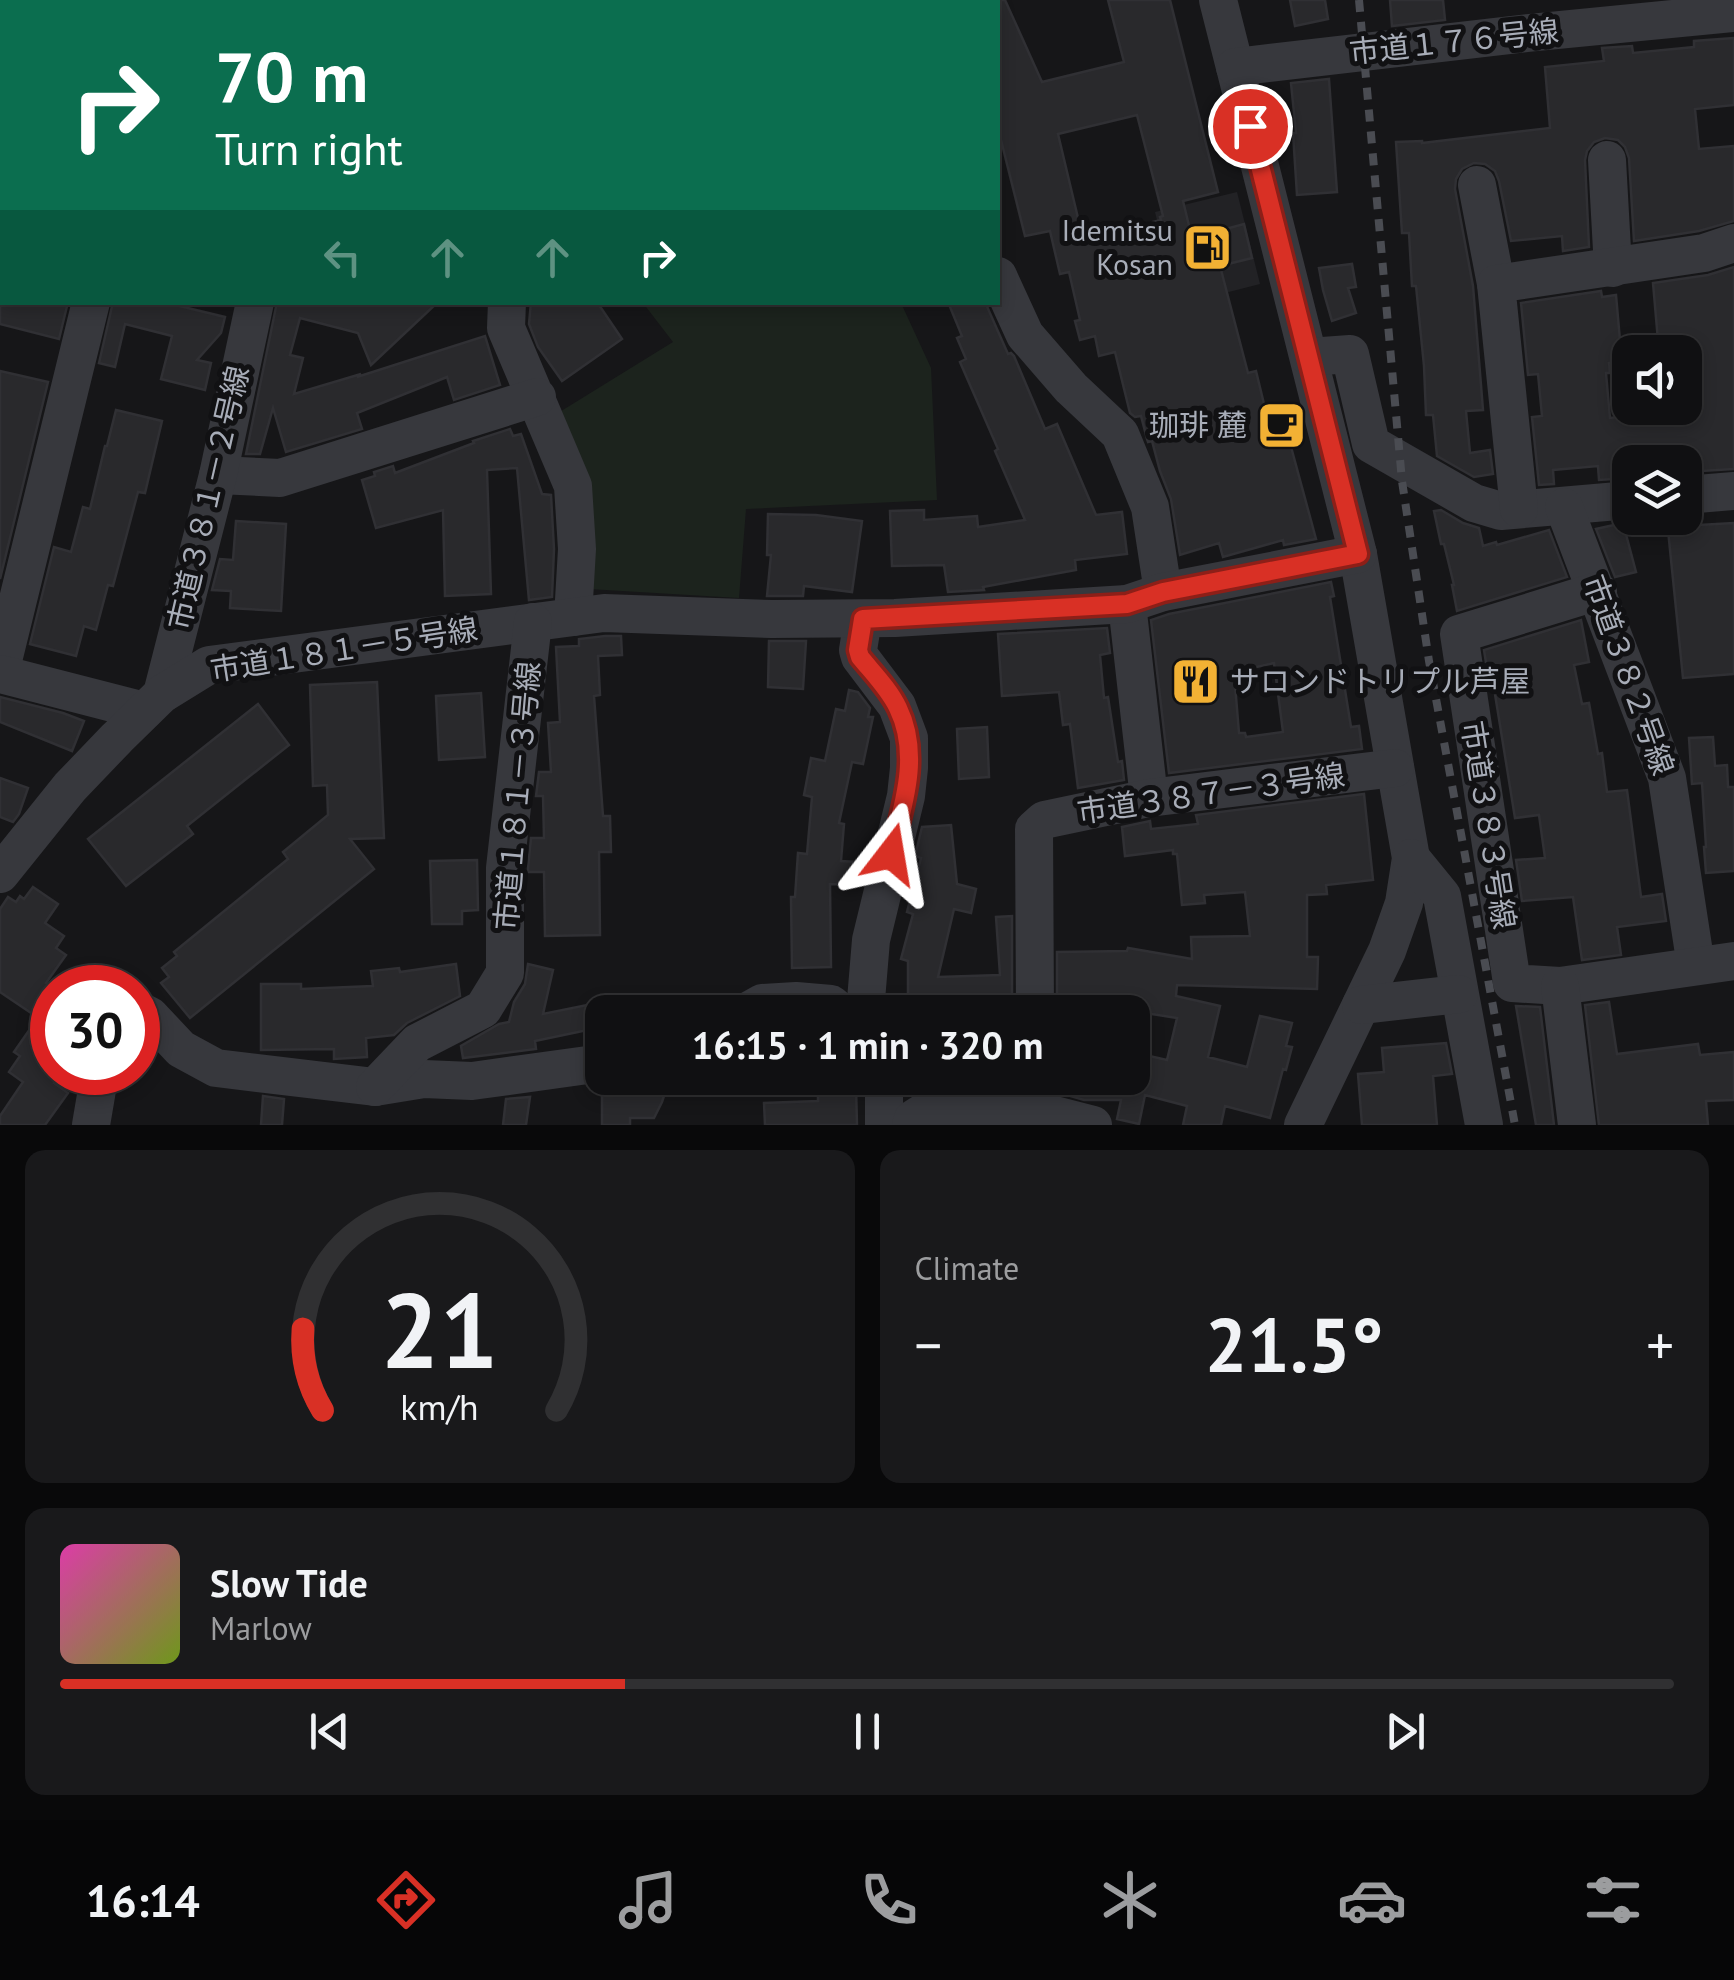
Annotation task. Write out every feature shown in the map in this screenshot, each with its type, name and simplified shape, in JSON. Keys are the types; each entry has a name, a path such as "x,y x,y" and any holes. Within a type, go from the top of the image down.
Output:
{"street":[{"path":"1218,0 1358,554 1411,858 1404,903 1393,935 1303,1125"},
{"name":"市道１７６号線","path":"1235,67 1526,16 1734,13"},
{"path":"1608,160 1612,268"},
{"path":"1477,185 1496,284 1519,510"},
{"path":"1496,284 1704,253 1734,243"},
{"path":"1000,280 1025,335 1071,388 1120,434 1150,508 1145,598 1148,798"},
{"path":"90,305 0,674 153,703"},
{"name":"市道３８１－２号線","path":"153,703 218,475 253,305"},
{"path":"507,305 506,328 573,486 577,549 572,617"},
{"path":"1309,357 1350,354 1371,444 1474,503 1501,512 1612,502"},
{"path":"218,475 280,478 536,397"},
{"path":"1702,493 1734,490"},
{"name":"市道３８２号線","path":"1564,506 1667,778 1696,966"},
{"name":"市道１８１－５号線","path":"0,874 70,787 153,703 209,665 604,613 772,620 863,619 1145,598 1358,554"},
{"name":"市道３８３号線","path":"1560,986 1512,983 1459,634 1598,592"},
{"path":"863,619 860,657 898,706 909,738 906,796 871,940 866,995"},
{"name":"市道１８１－３号線","path":"375,1088 417,1043 483,1010 505,973 505,868 533,622"},
{"name":"市道３８７－３号線","path":"1035,995 1034,830 1044,820 1148,798 1395,768"},
{"path":"1411,858 1442,896 1484,1125"},
{"path":"1577,1125 1560,986 1734,961"},
{"path":"1361,1004 1459,994"},
{"path":"160,1027 181,1049 216,1068 375,1088 424,1079 472,1081 585,1066"},
{"path":"91,1125 96,1095"},
{"path":"884,1095 884,1125"},
{"path":"911,1125 913,1119 927,1110 1019,1106 1034,1095"},
{"path":"1037,1095 1093,1125"}],"shaded area":[{"name":"Idemitsu Kosan","path":"1237,192 1260,284 1178,305 1155,212"},
{"path":"645,305 902,305 931,368 937,500 746,509 739,598 589,589 558,413 673,342"}],"building":[{"path":"1000,0 1005,0 1042,82 1124,62 1108,0 1170,0 1218,192 1183,201 1192,238 1244,224 1252,258 1220,266 1248,373 1256,371 1272,437 1287,432 1316,539 1284,545 1283,540 1223,557 1219,543 1180,555 1171,499 1141,416 1130,413 1115,352 1099,356 1095,336 1080,340 1075,321 1080,320 1069,272 1060,274 1050,231 1025,236 1000,136","holes":["1137,115 1163,216 1161,220 1083,239 1058,134"]},
{"path":"1290,0 1325,0 1328,19 1295,26"},
{"path":"1390,0 1443,0 1445,20 1392,26"},
{"path":"1734,38 1734,105 1695,109 1699,149 1734,146 1734,221 1634,241 1629,158 1618,140 1605,138 1594,142 1585,160 1589,247 1563,251 1562,236 1511,241 1495,171 1474,163 1462,169 1455,189 1473,286 1483,410 1466,411 1470,453 1490,450 1493,474 1474,477 1437,456 1433,415 1426,415 1409,233 1402,233 1396,142 1422,143 1550,128 1545,67 1604,61 1602,48 1632,46 1633,53 1694,47 1694,41"},
{"path":"1329,79 1337,192 1297,195 1291,83"},
{"path":"1352,264 1356,287 1348,288 1356,313 1332,321 1319,268"},
{"path":"1734,267 1734,469 1702,471 1702,445 1612,445 1612,479 1599,480 1598,466 1553,470 1554,484 1539,485 1532,417 1542,416 1538,374 1528,375 1521,303 1601,291 1602,297 1616,295 1620,335 1612,335 1612,363 1610,373 1606,373 1612,425 1702,425 1702,335 1658,335 1653,283"},
{"path":"0,305 67,305 59,339 0,324"},
{"path":"112,305 175,305 225,317 221,333 197,360 211,363 205,390 161,379 172,336 125,324 115,367 99,363"},
{"path":"276,305 435,305 371,365 358,333 300,318 290,355 303,358 294,394 485,336 500,385 454,400 447,377 357,413 362,429 286,452 273,408 260,454 246,454"},
{"path":"531,305 599,305 622,339 562,381 538,347 529,324"},
{"path":"949,305 986,305 1008,354 1014,356 1045,429 1057,424 1096,515 1122,512 1127,554 1075,560 1076,570 983,587 984,590 948,592 944,565 892,566 890,511 924,510 924,520 977,516 978,527 1025,520 960,362 966,359 957,338 962,336"},
{"path":"0,371 48,382 0,579"},
{"path":"116,410 162,421 145,493 138,492 113,586 108,585 96,630 84,626 76,656 30,644 54,547 71,552 83,507 90,509"},
{"path":"510,429 513,436 521,434 542,494 551,495 552,597 529,600 517,468 487,470 491,594 445,596 443,510 376,528 362,480 393,466 395,473"},
{"path":"1441,510 1479,528 1483,546 1549,530 1567,577 1457,611 1434,511"},
{"path":"768,514 862,521 852,592 804,586 803,596 767,596 771,555 767,555"},
{"path":"236,521 286,524 281,611 230,608 231,591 212,590 220,559 233,560"},
{"path":"1734,523 1734,674 1683,678 1669,535 1702,535 1702,525"},
{"path":"1612,525 1612,535 1626,535 1636,572 1615,577 1596,529"},
{"path":"1331,582 1334,596 1330,597 1351,727 1359,726 1362,749 1169,773 1151,620","holes":["1274,663 1283,732 1246,737 1239,733 1234,672"]},
{"path":"1581,620 1589,662 1574,665 1582,704 1589,703 1607,792 1627,790 1641,897 1662,894 1666,921 1617,927 1621,955 1582,960 1573,897 1522,901 1516,860 1545,858 1539,815 1515,818 1484,650"},
{"path":"1107,628 1110,653 1100,655 1104,698 1108,697 1124,780 1078,788 1070,724 1063,725 1059,692 1002,696 998,634"},
{"path":"621,636 622,655 598,656 600,695 594,696 603,816 610,816 611,852 599,852 600,935 545,936 544,872 528,869 531,838 544,838 543,796 536,796 539,772 551,772 548,723 560,722 556,647 579,646 579,639"},
{"path":"769,641 806,641 803,689 768,687"},
{"path":"377,682 384,838 350,839 374,869 190,1018 161,983 169,977 162,968 177,956 174,952 288,859 283,852 328,815 327,785 313,786 310,685"},
{"path":"849,690 858,692 870,708 868,717 873,717 863,764 852,762 839,823 844,824 841,861 857,862 855,885 830,884 831,967 792,968 791,897 795,897 798,853 807,854 812,797 804,795 811,758 825,761 836,709 845,711"},
{"path":"481,693 485,757 439,760 436,696"},
{"path":"0,697 84,721 72,751 0,722"},
{"path":"258,704 289,745 187,826 193,834 126,886 88,839"},
{"path":"987,727 989,777 959,779 957,729"},
{"path":"1713,737 1715,766 1727,765 1728,787 1734,787 1734,871 1706,873 1702,783 1692,784 1689,738"},
{"path":"0,778 28,788 13,822 0,817"},
{"path":"1364,794 1373,880 1326,885 1327,894 1307,895 1307,957 1318,957 1317,989 1177,985 1176,996 1220,1006 1208,1057 1247,1067 1260,1016 1292,1023 1286,1046 1292,1047 1270,1118 1225,1106 1221,1125 1183,1125 1187,1106 1145,1095 1150,1095 1150,1056 1167,1060 1177,1018 1150,1014 1150,995 1057,995 1057,952 1128,948 1192,959 1191,937 1250,936 1245,892 1204,895 1205,903 1182,905 1177,854 1173,850 1125,856 1122,827 1150,821 1151,829 1198,824 1196,815"},
{"path":"951,825 957,884 976,889 971,913 954,909 938,977 1000,975 996,917 1012,916 1012,995 908,995 908,961 901,959 913,914 907,912 921,858 915,856 922,827"},
{"path":"477,860 478,910 462,911 462,924 432,924 430,861"},
{"path":"33,887 58,904 45,923 64,936 56,948 66,955 59,965 30,965 30,1012 0,992 0,909 8,897 16,902 20,896 24,899"},
{"path":"456,964 460,996 407,1023 394,1035 366,1038 367,1057 334,1059 334,1049 261,1050 261,984 301,984 301,989 373,986 371,971 399,968 400,972"},
{"path":"528,964 553,970 543,1014 585,1005 585,1031 535,1041 536,1049 463,1058 461,1046 509,1022 514,1002 525,984"},
{"path":"1609,1002 1617,1054 1698,1044 1700,1055 1734,1052 1734,1100 1706,1101 1708,1125 1599,1125 1585,1005"},
{"path":"1516,1006 1540,1007 1554,1125 1536,1125"},
{"path":"30,1029 30,1095 67,1095 45,1125 0,1125 0,1116 23,1082 9,1072 20,1056 14,1052"},
{"path":"1446,1043 1452,1074 1433,1076 1437,1125 1362,1125 1358,1074 1384,1072 1382,1048"},
{"path":"602,1095 664,1095 654,1118 630,1118 630,1125 602,1125"},
{"path":"818,1095 856,1095 857,1125 765,1125 764,1103 818,1101"},
{"path":"1067,1095 1145,1095 1139,1124 1117,1119 1121,1100 1084,1100"},
{"path":"263,1096 284,1099 282,1125 261,1125"},
{"path":"530,1097 526,1125 503,1125 506,1099"}],"railway":[{"path":"1359,0 1402,481 1429,661 1515,1125"}],"place":[{"name":"Idemitsu Kosan","path":"1208,248"},
{"name":"珈琲 麓","path":"1282,426"},
{"name":"サロンドトリプル芦屋","path":"1195,682"}],"route":[{"path":"891,854 906,796 909,738 898,706 860,657 863,619 1127,604 1163,592 1358,554 1250,126"}]}
